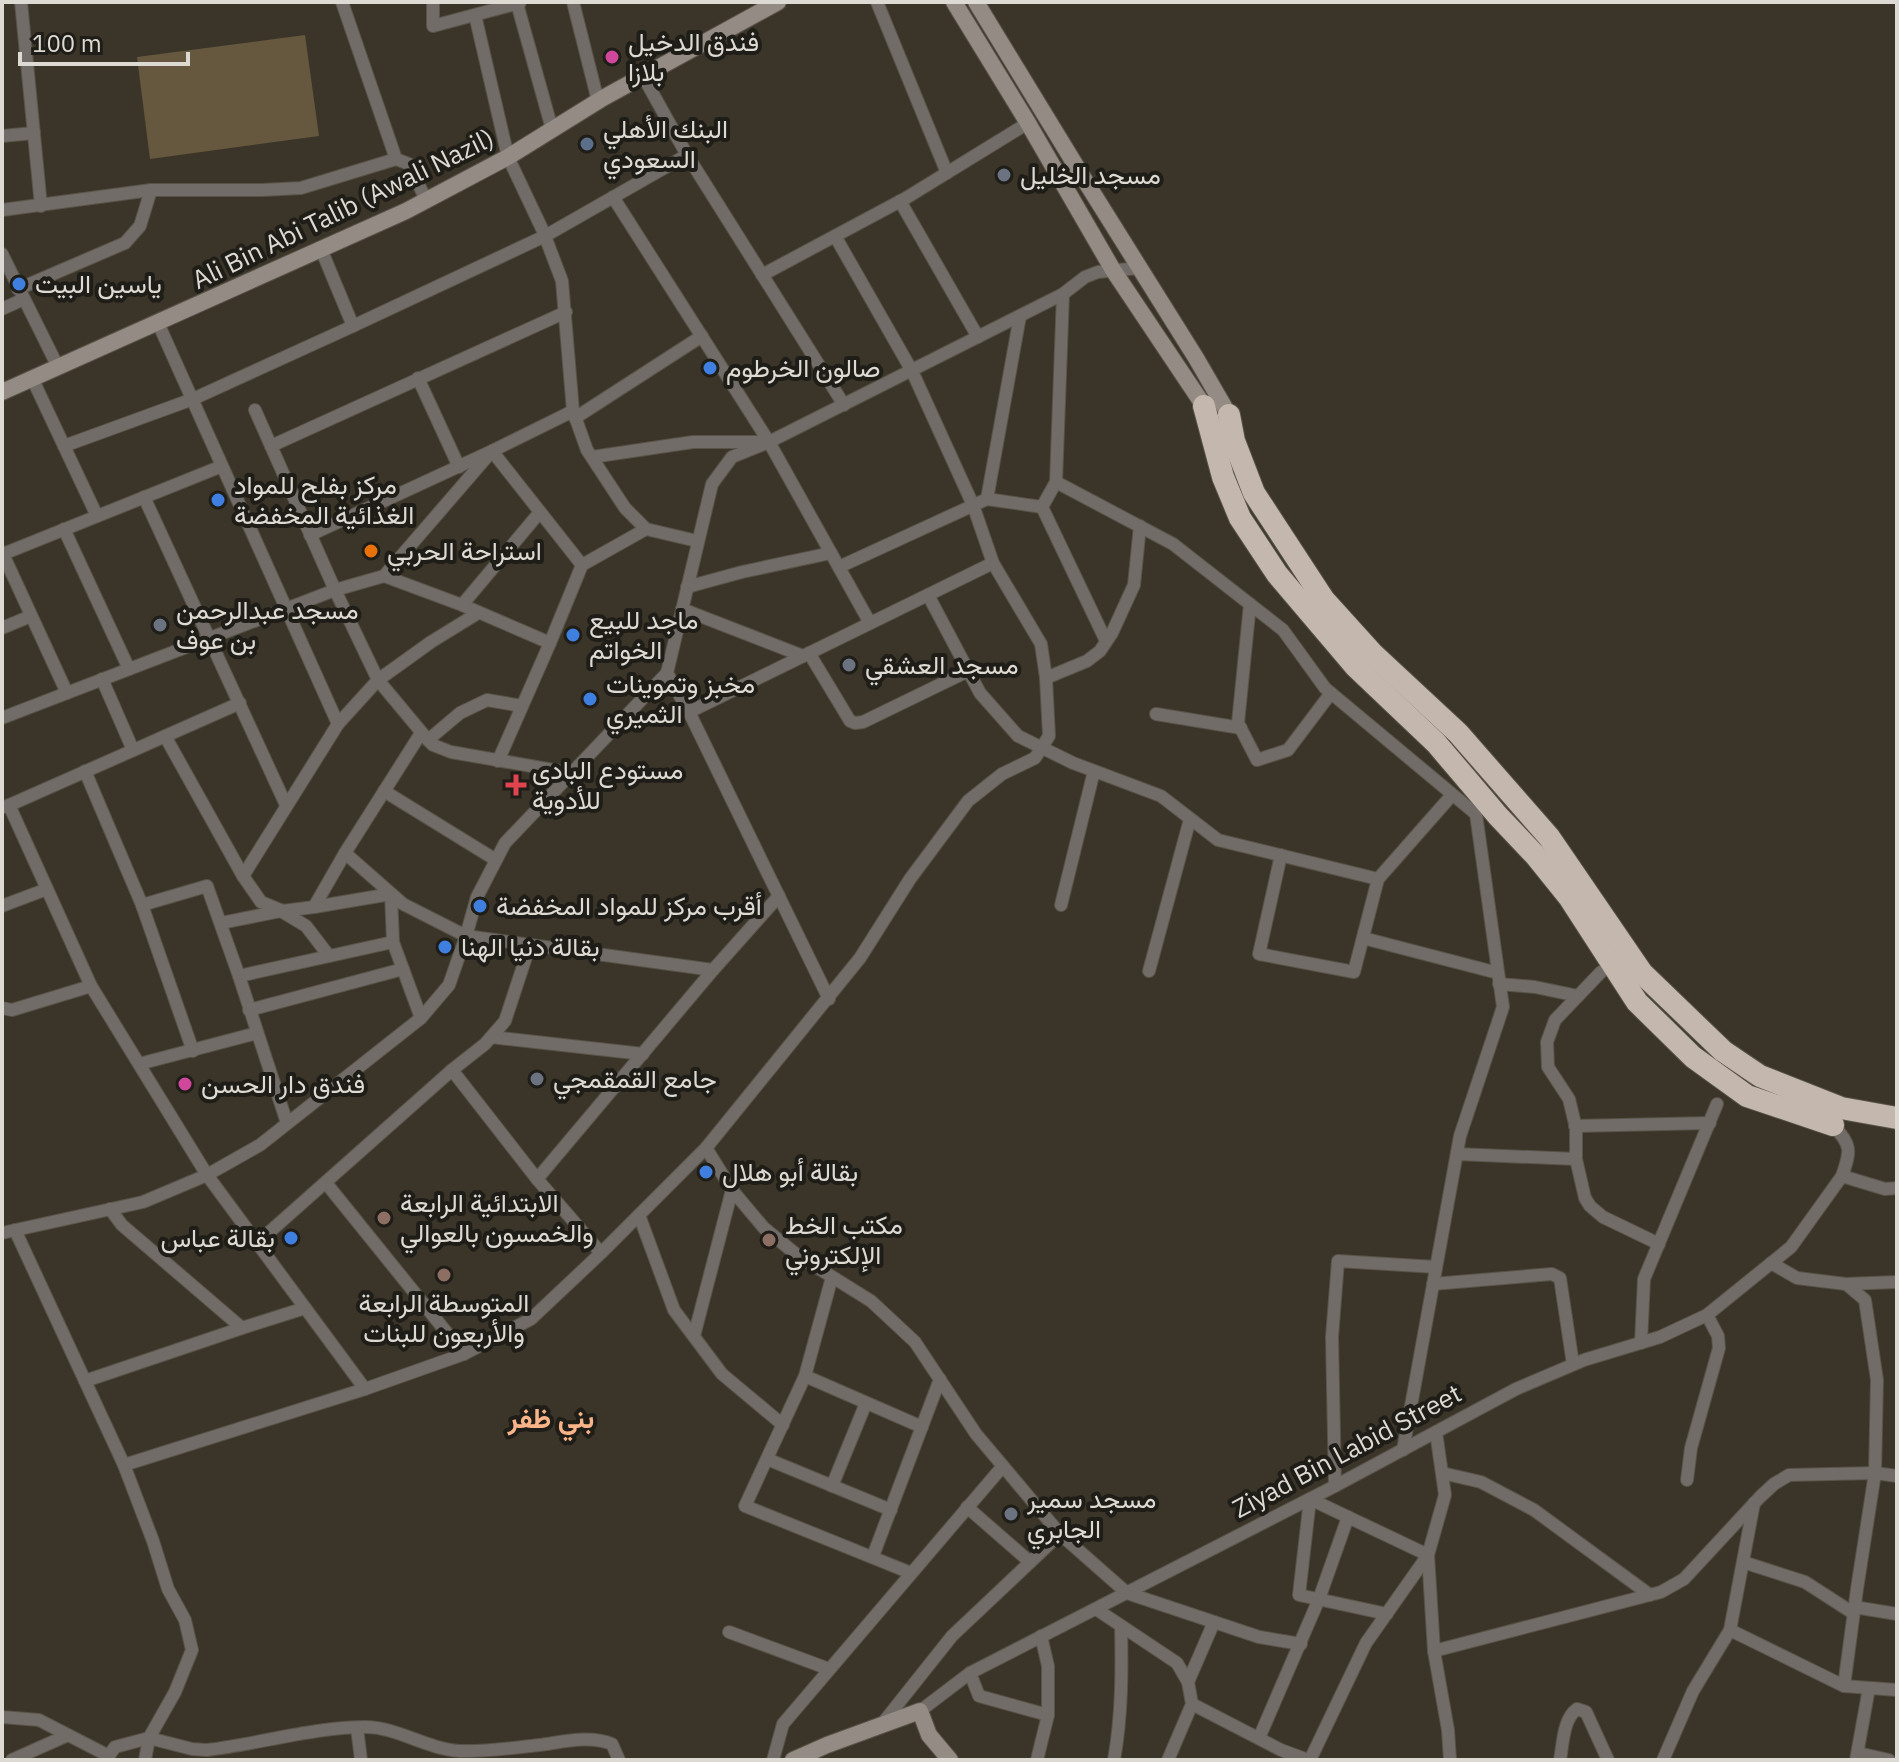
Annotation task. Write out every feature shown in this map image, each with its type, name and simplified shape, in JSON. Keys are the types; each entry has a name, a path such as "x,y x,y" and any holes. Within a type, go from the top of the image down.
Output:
{"highway":[{"path":"1204,406 1223,477 1240,518 1277,574 1355,666 1436,743 1536,856 1569,897 1637,1002 1693,1057 1747,1096 1833,1125"},
{"path":"1229,415 1234,441 1254,493 1324,600 1372,653 1458,733 1549,837 1642,973 1723,1051 1760,1076 1841,1108 1897,1118"}],"street":[{"path":"21,2 41,206"},
{"path":"342,2 396,159"},
{"path":"433,2 433,26 519,3 552,129"},
{"path":"573,2 598,101"},
{"name":"Ali Bin Abi Talib (Awali Nazil)","path":"2,392 426,200 508,157 598,101 778,2"},
{"path":"877,2 947,173"},
{"path":"954,2 1113,270 1204,406"},
{"path":"976,2 1229,415"},
{"path":"475,15 508,157 562,281 574,414 587,450 625,508 646,529 697,541"},
{"path":"643,76 687,155 844,405"},
{"path":"762,275 900,201 1028,123"},
{"path":"2,136 34,133"},
{"path":"64,446 193,399 353,326 545,236 687,155"},
{"path":"2,210 151,190 301,188 396,159 409,164 426,200"},
{"path":"2,309 21,294 125,243 140,226 151,190"},
{"path":"613,197 769,442 870,623"},
{"path":"900,201 978,337"},
{"path":"124,1465 365,1389 464,1354 531,1319 706,1148 860,958 910,879 968,801 1002,774 1035,758 1049,736 1041,644 993,563 973,505 912,371 835,236"},
{"path":"321,249 353,326"},
{"path":"2,254 58,367"},
{"path":"145,1760 149,1738 175,1692 192,1650 185,1620 168,1589 124,1465 9,1231 143,1202 207,1175 260,1145 421,1018 449,985 477,897 505,843 667,673 712,484 732,457 769,442 1020,316 1063,294 1085,277 1098,272 1139,268"},
{"path":"1042,507 1056,482 1063,294"},
{"path":"271,446 566,312"},
{"path":"987,499 1020,316"},
{"path":"158,323 338,724"},
{"path":"310,535 574,414 702,336"},
{"path":"32,378 97,516"},
{"path":"418,378 459,467"},
{"path":"255,410 378,680 425,736 433,745 451,752 571,773"},
{"path":"592,457 693,442 769,442"},
{"path":"492,451 582,565"},
{"path":"2,718 335,590 384,576 492,451"},
{"path":"67,693 3,553 222,466"},
{"path":"1056,482 1173,544 1283,630 1325,688 1476,814 1503,1007 1460,1136 1403,1450"},
{"path":"144,497 286,805"},
{"path":"839,567 987,499 1042,507"},
{"path":"1042,507 1106,641"},
{"path":"462,605 540,512"},
{"path":"1046,678 1087,661 1100,651 1112,633 1134,585 1140,526"},
{"path":"64,529 129,669"},
{"path":"498,761 582,565 646,529"},
{"path":"687,587 831,553"},
{"path":"689,712 993,563"},
{"path":"384,576 550,643"},
{"path":"928,595 980,693 1018,736 1073,763 1161,796 1218,840 1378,879"},
{"path":"1250,604 1238,723 1257,760 1288,750 1331,693"},
{"path":"682,609 806,655 850,721 855,723 863,722 968,671"},
{"path":"243,876 338,724 378,680 478,613"},
{"path":"2,628 31,616"},
{"path":"667,673 829,999"},
{"path":"102,679 133,750"},
{"path":"314,907 384,791 425,736 487,700 522,706"},
{"path":"240,703 6,806 91,986 207,1175 365,1389"},
{"path":"1156,714 1241,728"},
{"path":"165,736 243,876 261,902 306,926 329,956"},
{"path":"85,771 142,905 193,1051"},
{"path":"1061,905 1094,771"},
{"path":"384,791 496,860"},
{"path":"1281,855 1259,954 1354,972 1378,879 1452,795"},
{"path":"1149,971 1190,819"},
{"path":"345,853 403,904 466,936 713,970"},
{"path":"142,905 207,886 287,1123"},
{"path":"2,906 47,889"},
{"path":"221,923 391,894"},
{"path":"391,894 393,942 421,1018"},
{"path":"537,1179 779,896"},
{"path":"1363,938 1499,978 1578,996"},
{"path":"239,976 393,942"},
{"path":"257,1243 485,1044 505,1021 530,945"},
{"path":"249,1010 403,969"},
{"path":"1601,972 1555,1020 1547,1042 1548,1067 1569,1099 1575,1126 1576,1159 1585,1198 1590,1206 1603,1217 1659,1244"},
{"path":"2,1008 12,1010 91,986"},
{"path":"139,1064 257,1033"},
{"path":"491,1037 643,1054"},
{"path":"452,1070 537,1179 601,1253"},
{"path":"1641,1343 1644,1279 1717,1104"},
{"path":"1575,1126 1710,1123"},
{"path":"1833,1125 1847,1140 1850,1153 1842,1176 1885,1189 1897,1188"},
{"path":"706,1148 732,1190 764,1228 797,1255 871,1301 915,1342 976,1434 1060,1534 1127,1593 1259,1637 1301,1644"},
{"path":"1457,1154 1576,1159"},
{"name":"Ziyad Bin Labid Street","path":"793,1760 920,1711 970,1673 1335,1486 1516,1389 1573,1364 1660,1337 1707,1315 1791,1247 1842,1176"},
{"path":"326,1183 464,1354"},
{"path":"694,1336 732,1190"},
{"path":"110,1209 122,1225 242,1328"},
{"path":"639,1215 674,1310 722,1374 783,1425"},
{"path":"1335,1486 1332,1337 1338,1261 1436,1267"},
{"path":"1771,1263 1797,1278 1846,1284 1897,1282"},
{"path":"1433,1284 1556,1275 1560,1278 1573,1364"},
{"path":"832,1277 805,1376 745,1506 911,1573"},
{"path":"1844,1686 1875,1473 1877,1380 1865,1300 1846,1284"},
{"path":"85,1381 305,1308"},
{"path":"1687,1480 1691,1448 1719,1348 1718,1336 1707,1315"},
{"path":"805,1376 922,1427"},
{"path":"873,1556 940,1379"},
{"path":"832,1486 866,1403"},
{"path":"1192,1704 1259,1738 1279,1755 1309,1760 1366,1643 1428,1555 1445,1495 1436,1432"},
{"path":"767,1459 891,1510"},
{"path":"773,1760 783,1724 1003,1466"},
{"path":"1442,1473 1481,1482 1534,1510 1650,1595"},
{"path":"1434,1651 1661,1592 1684,1579 1754,1503 1789,1475 1875,1473 1897,1476"},
{"path":"1387,1614 1299,1595 1310,1499 1428,1555"},
{"path":"1663,1760 1693,1691 1730,1630 1754,1503"},
{"path":"967,1507 1030,1562"},
{"path":"1259,1738 1301,1644 1348,1517"},
{"path":"880,1726 952,1636 1060,1534"},
{"path":"1428,1555 1434,1651 1450,1760"},
{"path":"1743,1562 1805,1582 1854,1610 1897,1614"},
{"path":"1096,1609 1177,1663 1188,1682 1192,1704 1168,1760"},
{"path":"1188,1682 1214,1622"},
{"path":"1114,1760 1122,1680 1121,1626"},
{"path":"1730,1630 1844,1686 1897,1690"},
{"path":"729,1632 829,1669"},
{"path":"1037,1760 1048,1715 1048,1666 1041,1636"},
{"path":"970,1673 979,1696 1048,1715"},
{"path":"1869,1688 1857,1756 1889,1760"},
{"path":"1560,1760 1571,1714 1577,1709 1586,1712 1608,1760"},
{"path":"920,1711 929,1735 950,1760"},
{"path":"2,1717 39,1720 108,1758 115,1747 149,1738 221,1754 337,1729 380,1728 460,1751 600,1740 612,1744 619,1760"},
{"path":"357,1728 361,1760"},
{"path":"12,1760 68,1735"}],"shaded area":[{"path":"305,35 319,136 150,159 137,57"}],"place":[{"name":"فندق الدخيل بلازا","path":"612,57"},
{"name":"البنك الأهلي السعودي","path":"587,144"},
{"name":"مسجد الخليل","path":"1004,175"},
{"name":"ياسين البيت","path":"19,284"},
{"name":"صالون الخرطوم","path":"710,368"},
{"name":"مركز بفلح للمواد الغذائية المخفضة","path":"218,500"},
{"name":"استراحة الحربي","path":"371,551"},
{"name":"مسجد عبدالرحمن بن عوف","path":"160,625"},
{"name":"ماجد للبيع الخواتم","path":"573,635"},
{"name":"مسجد العشقي","path":"849,665"},
{"name":"مخبز وتموينات الثميري","path":"590,699"},
{"name":"مستودع البادى للأدوية","path":"516,785"},
{"name":"أقرب مركز للمواد المخفضة","path":"480,906"},
{"name":"بقالة دنيا الهنا","path":"445,947"},
{"name":"جامع القمقمجي","path":"537,1079"},
{"name":"فندق دار الحسن","path":"185,1084"},
{"name":"بقالة أبو هلال","path":"706,1172"},
{"name":"الابتدائية الرابعة والخمسون بالعوالي","path":"384,1218"},
{"name":"بقالة عباس","path":"291,1238"},
{"name":"مكتب الخط الإلكتروني","path":"769,1240"},
{"name":"المتوسطة الرابعة والأربعون للبنات","path":"444,1275"},
{"name":"مسجد سمير الجابري","path":"1011,1514"}],"district":[{"name":"بني ظفر","path":"551,1418"}]}
